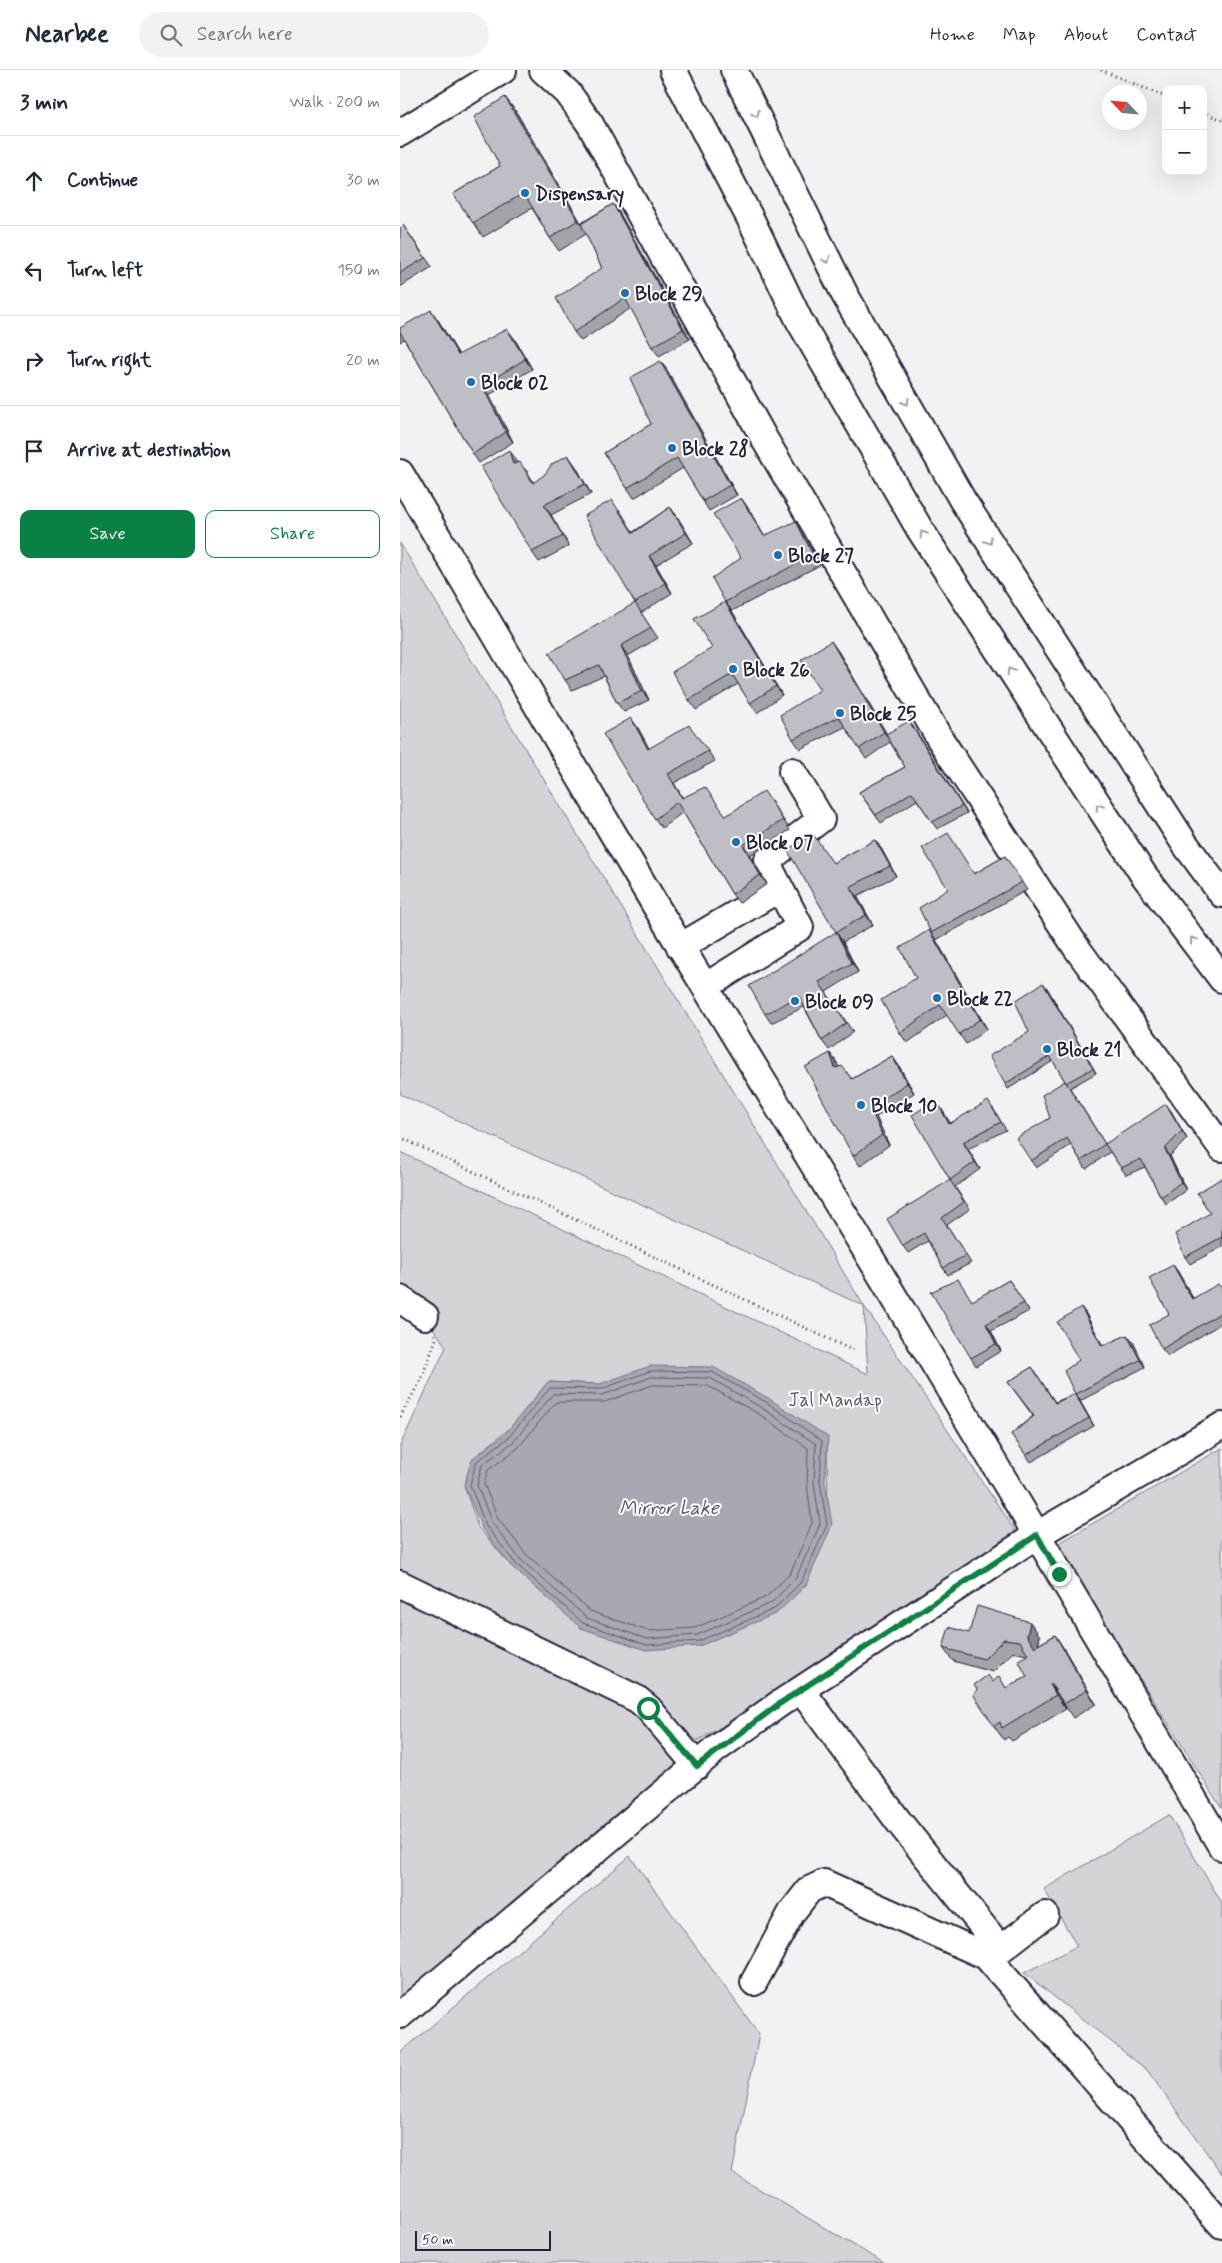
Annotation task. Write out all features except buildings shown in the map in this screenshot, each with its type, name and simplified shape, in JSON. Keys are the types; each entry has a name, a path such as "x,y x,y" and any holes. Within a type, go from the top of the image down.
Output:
{"street":[{"path":"400,133 503,70"},
{"path":"543,70 568,93 590,124 765,440 940,739 1076,947 1222,1148"},
{"path":"673,70 753,224 799,320 919,528 1143,874 1222,979"},
{"path":"734,70 844,295 963,501 1169,820 1222,894"},
{"path":"400,473 680,947 1037,1535 1222,1847"},
{"path":"705,987 800,927 769,867 768,860 821,819 792,771"},
{"path":"680,947 780,888"},
{"path":"400,1299 425,1316"},
{"path":"400,2015 697,1766 779,1704 1037,1535 1222,1426"},
{"path":"400,1584 637,1698 648,1708 697,1766"},
{"path":"801,1690 899,1822 1002,1949 1045,1915"},
{"path":"754,1982 792,1912 809,1890 824,1883 986,1956 1222,2225"}],"path":[{"path":"1101,70 1162,95"},
{"path":"1207,114 1222,120"},
{"path":"400,1137 854,1351"},
{"path":"400,1417 421,1380 436,1339 425,1316"}],"green space":[{"path":"400,543 864,1306 400,1094"},
{"name":"Jal Mandap","path":"400,1152 868,1374 864,1306 1024,1544 892,1630 697,1741 642,1689 400,1569 400,1446 446,1347 425,1316 400,1303","holes":["548,1382 600,1384 827,1437 828,1534 512,1567 478,1527 464,1485 472,1459 510,1428"]},
{"path":"1222,1448 1222,1809 1056,1545"},
{"path":"400,1585 648,1708 697,1766 400,2000"},
{"path":"1169,1815 1222,1903 1222,2174 1147,2070 1024,1973 1077,1946 1044,1889"},
{"path":"630,1856 759,2034 732,2173 884,2263 400,2263 400,2053"}],"water":[{"name":"Mirror Lake","path":"650,1366 713,1367 768,1398 828,1437 825,1482 832,1525 806,1585 777,1613 699,1646 646,1650 581,1628 512,1567 482,1529 464,1485 472,1459 505,1434 548,1382 600,1384"}],"place":[{"name":"Dispensary","path":"525,193"},
{"name":"Block 29","path":"625,293"},
{"name":"Block 02","path":"471,382"},
{"name":"Block 28","path":"672,448"},
{"name":"Block 27","path":"778,555"},
{"name":"Block 26","path":"733,669"},
{"name":"Block 25","path":"840,713"},
{"name":"Block 07","path":"736,842"},
{"name":"Block 22","path":"937,998"},
{"name":"Block 09","path":"795,1001"},
{"name":"Block 21","path":"1047,1049"},
{"name":"Block 10","path":"861,1105"}],"route":[{"path":"648,1708 697,1766 716,1749 779,1704 1037,1535 1059,1574"}]}
